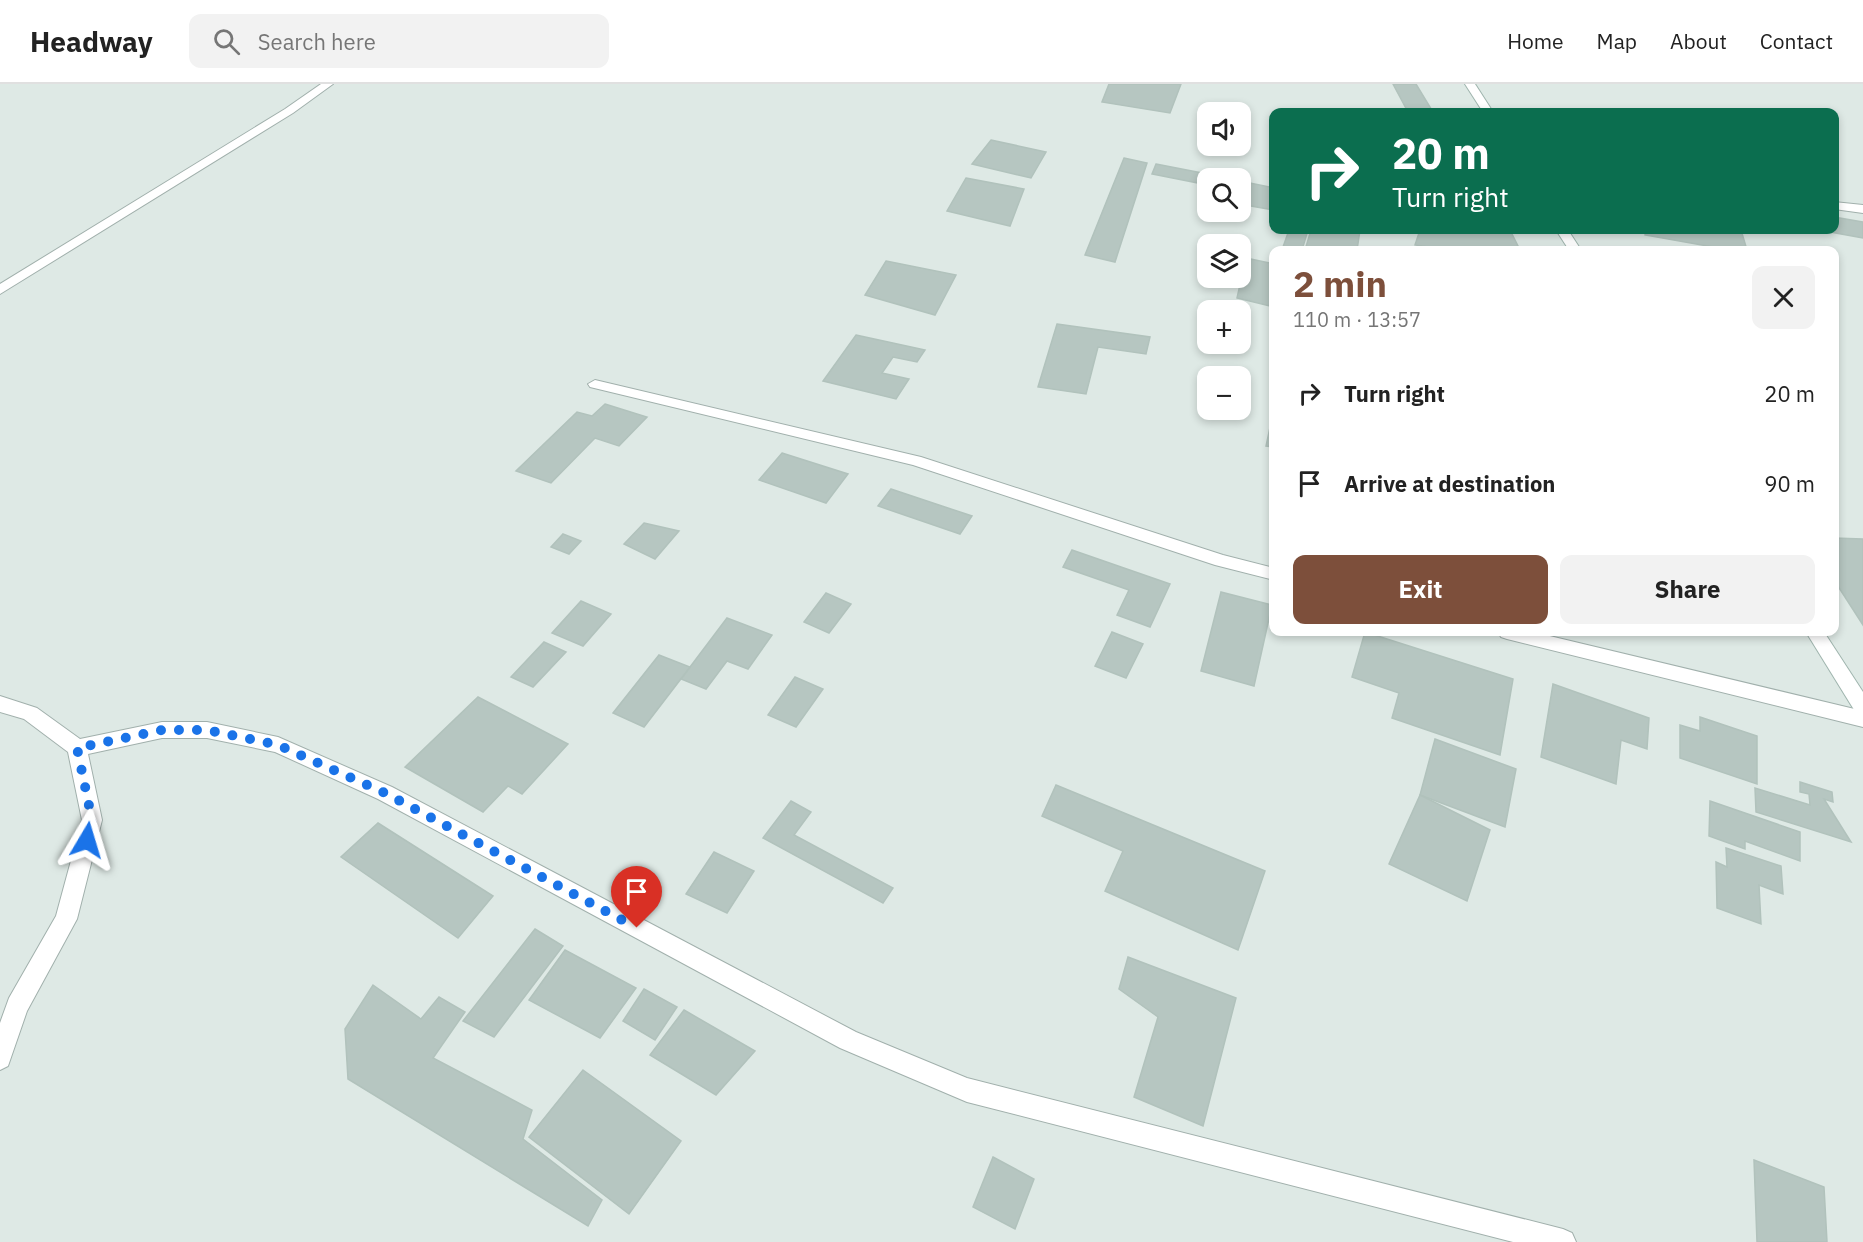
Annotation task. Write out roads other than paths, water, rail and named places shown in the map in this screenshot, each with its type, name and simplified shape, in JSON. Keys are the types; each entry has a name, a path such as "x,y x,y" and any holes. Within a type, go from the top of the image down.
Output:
{"street":[{"path":"0,290 289,111 328,84"},
{"path":"1470,84 1485,108"},
{"path":"1839,206 1863,209"},
{"path":"595,384 916,461 1221,561 1269,573"},
{"path":"1523,636 1863,719"},
{"path":"1818,636 1863,708"},
{"path":"0,704 30,712 77,748 92,820 66,919 9,1005 0,1058"},
{"path":"77,748 162,730 207,730 278,745 385,793 848,1040 967,1090 1563,1242"}]}
